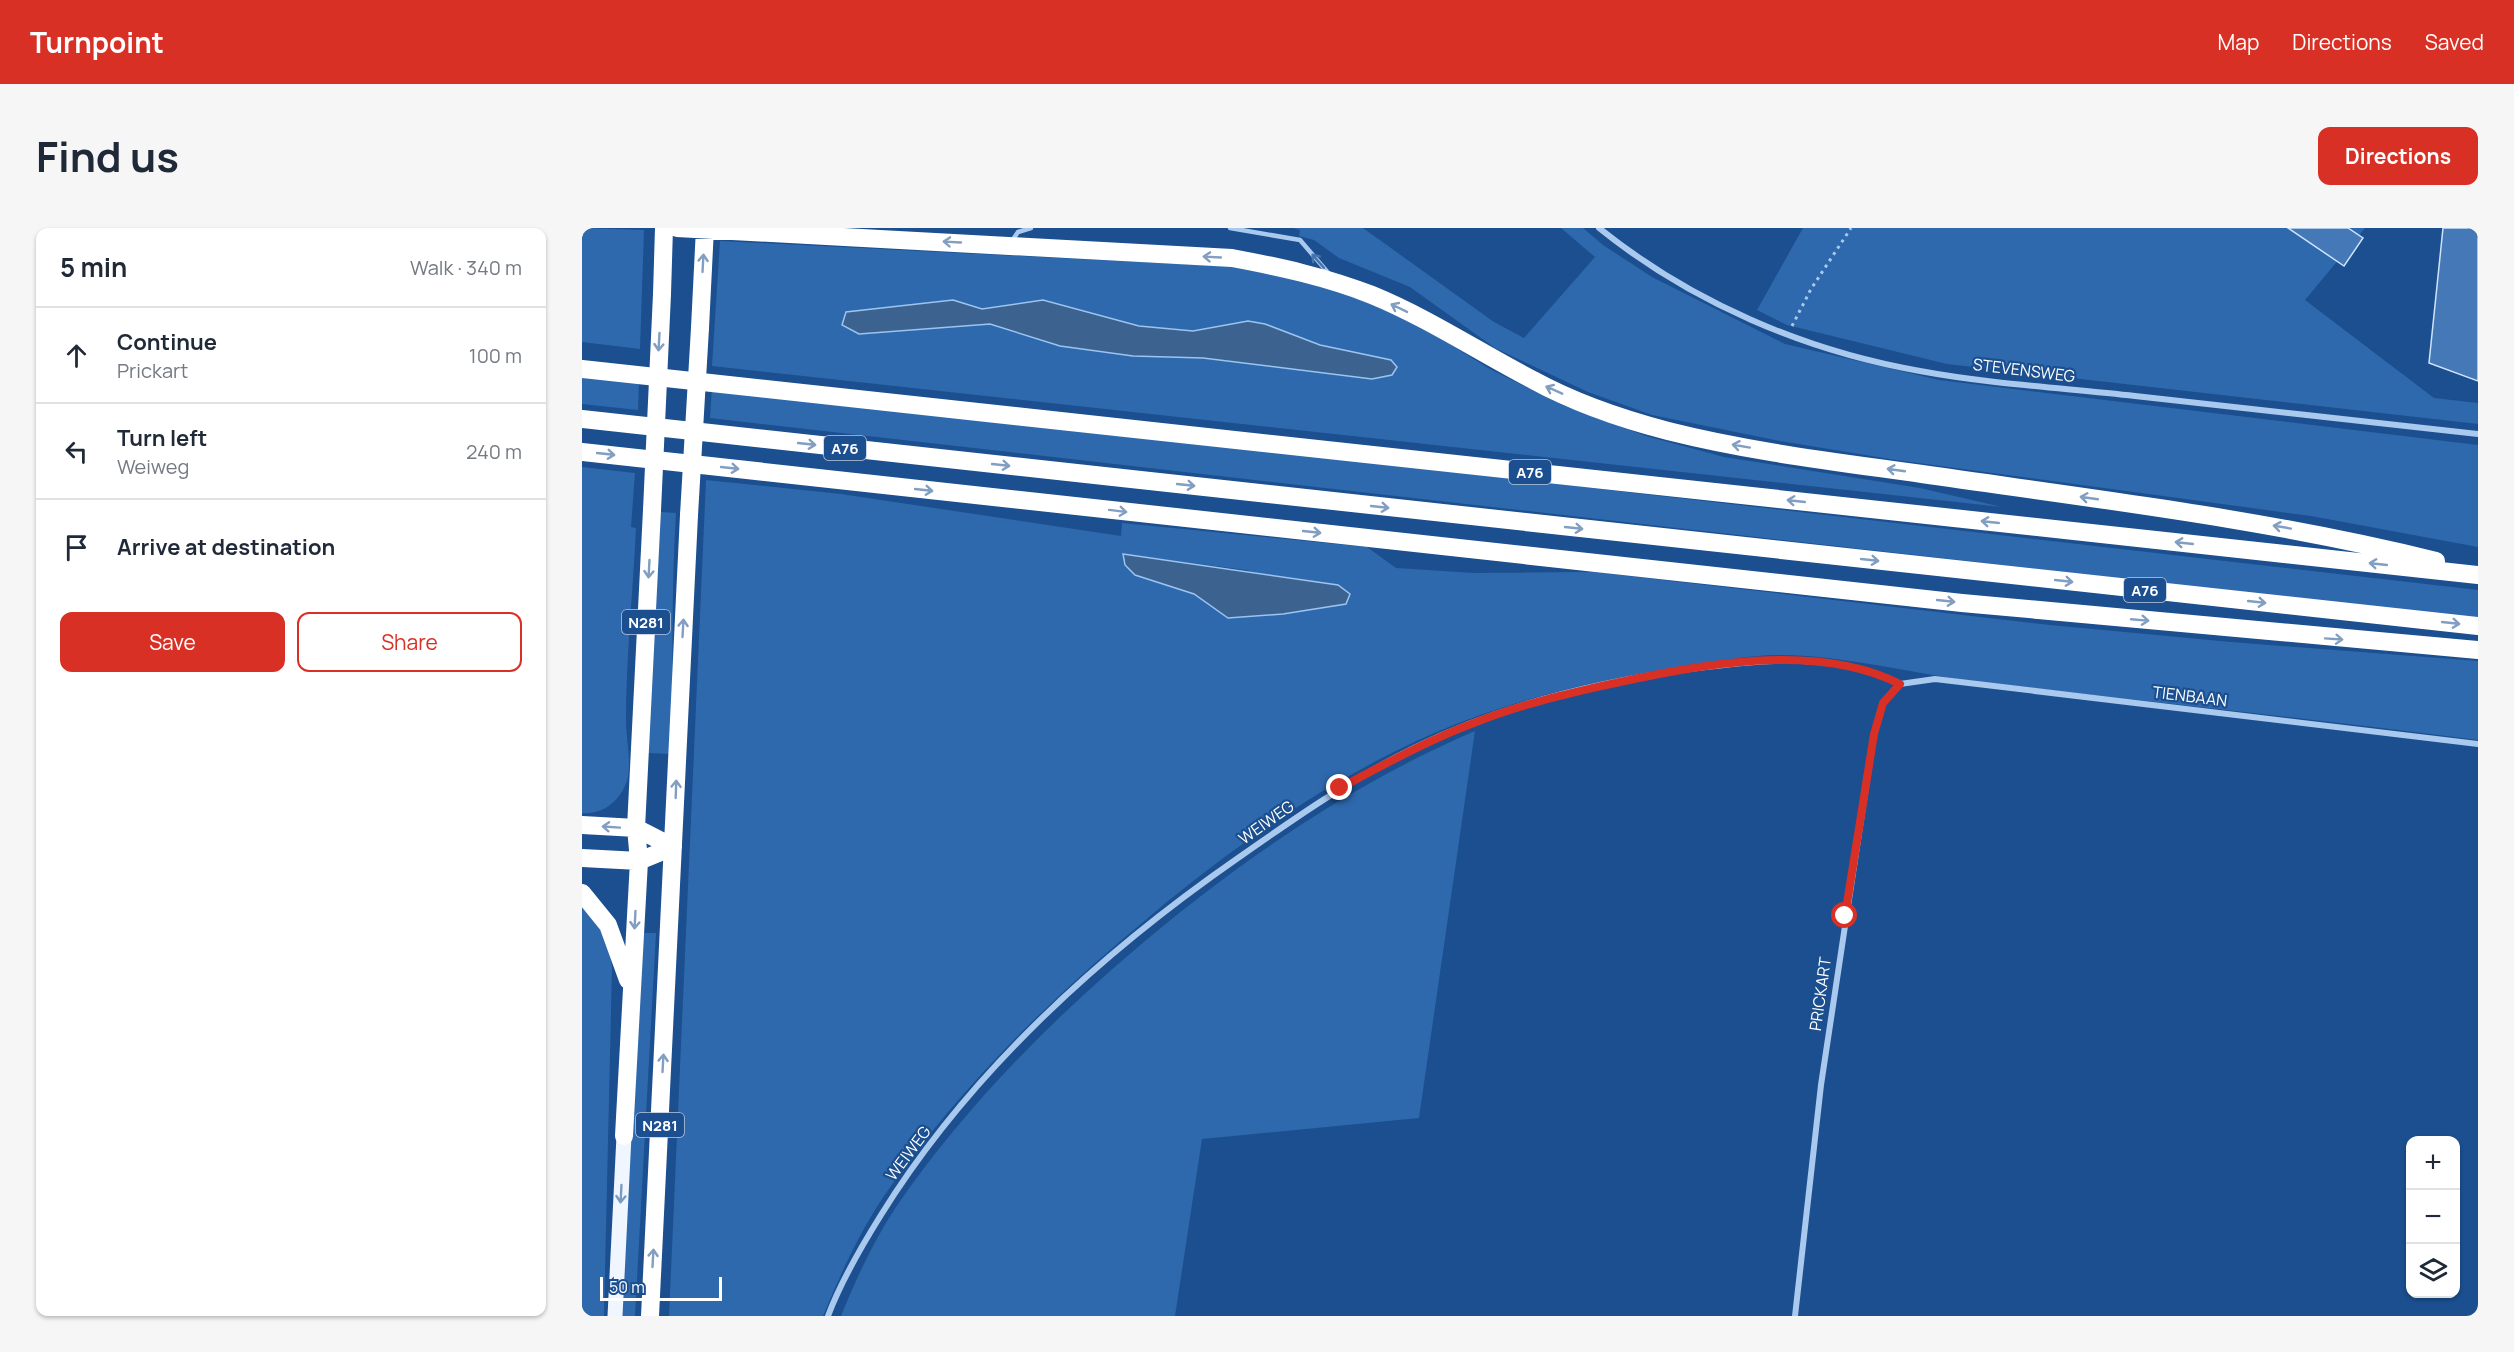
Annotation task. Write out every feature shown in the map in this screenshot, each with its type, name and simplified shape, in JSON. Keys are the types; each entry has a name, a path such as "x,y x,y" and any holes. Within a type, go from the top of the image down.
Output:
{"highway":[{"name":"N281","path":"624,1136 639,861 636,828 664,228"},
{"path":"677,228 705,229"},
{"name":"A76","path":"817,228 834,237"},
{"name":"N281","path":"650,1316 705,229"},
{"name":"A76","path":"705,229 1232,258 1293,269 1337,282 1397,307 1556,391 1619,416 1668,431 1819,459 2252,522 2340,537 2478,573"},
{"name":"A76","path":"582,369 2478,573"},
{"name":"A76","path":"582,419 2478,626"},
{"name":"A76","path":"582,452 1962,603 2478,650"},
{"path":"582,825 636,828 674,847"},
{"path":"582,858 639,861 674,847"},
{"path":"582,893 608,925 631,991"}],"main road":[{"name":"N281","path":"615,1316 624,1136"}],"street":[{"name":"STEVENSWEG","path":"1599,228 1650,265 1690,289 1788,334 1844,354 1922,372 2478,434"},
{"name":"WEIWEG","path":"828,1316 864,1242 904,1177 964,1103 1031,1029 1109,958 1177,903 1259,842 1340,788 1414,748 1481,720 1558,697 1676,671 1741,662 1795,661 1867,670 1900,684"},
{"name":"TIENBAAN","path":"1900,684 1935,679 2478,744"},
{"name":"PRICKART","path":"1795,1316 1823,1074 1874,734 1883,703 1900,684"}],"lane":[{"path":"1010,245 1018,232 1031,228"},
{"path":"1230,228 1300,240 1337,282"}],"path":[{"path":"1788,334 1811,289 1851,228"}],"shaded area":[{"path":"582,228 644,230 640,349 582,342"},
{"path":"1293,228 1363,228 1494,322 1524,338 1595,257 1561,228 1583,228 1603,245 1652,277 1785,344 1939,380 2478,445 2478,547 2311,516 1896,460 1780,441 1652,415 1588,392 1495,348 1410,287 1339,258 1314,240 1299,236 1300,230"},
{"path":"1803,228 2365,228 2305,300 2434,398 2478,403 2478,424 1947,364 1787,325 1757,310"},
{"path":"720,241 1238,267 1311,279 1418,324 1488,368 1562,405 1646,436 1724,457 1920,488 2002,507 712,366","holes":["953,300 982,309 1043,300 1139,326 1193,331 1265,324 1320,345 1391,360 1372,379 1203,358 1133,356 1060,346 990,324 950,326 846,312"]},
{"path":"953,300 982,309 1043,300 1139,326 1193,331 1248,321 1265,324 1320,345 1391,360 1397,367 1392,375 1372,379 1203,358 1133,356 1060,346 990,324 859,334 842,325 846,312"},
{"path":"582,373 639,379 638,410 582,404"},
{"path":"712,387 2478,590 2478,619 710,418"},
{"path":"582,467 635,473 631,527 636,528 626,697 628,774 620,795 604,809 590,813 582,813"},
{"path":"706,480 841,494 1121,536 1122,523 1367,547 1396,568 1474,573 1594,572 2050,625 2478,661 2478,740 1955,679 1854,661 1779,655 1731,659 1619,678 1555,692 1492,711 1432,734 1394,752 1319,793 1215,864 1076,980 974,1082 912,1157 884,1196 858,1239 823,1316 669,1316","holes":["1123,554 1246,570 1346,604 1283,614 1228,618 1194,594 1159,583"]},
{"path":"660,512 676,513 672,754 648,753"},
{"path":"1123,554 1338,585 1350,594 1346,604 1283,614 1228,618 1194,594 1135,575 1125,565"},
{"path":"1475,731 1419,1118 1202,1139 1175,1316 841,1316 880,1233 923,1169 952,1132 1014,1063 1115,966 1188,906 1306,822 1388,773"},
{"path":"582,903 602,933 612,967 604,1316 582,1316"},
{"path":"639,933 656,933 635,1316 618,1316"}],"building":[{"path":"2288,228 2348,228 2363,238 2344,266"},
{"path":"2443,228 2478,228 2478,381 2429,363"}],"route":[{"path":"1340,788 1414,748 1481,720 1558,697 1632,680 1741,662 1795,661 1867,670 1900,684 1889,693 1877,718 1845,916"}]}
